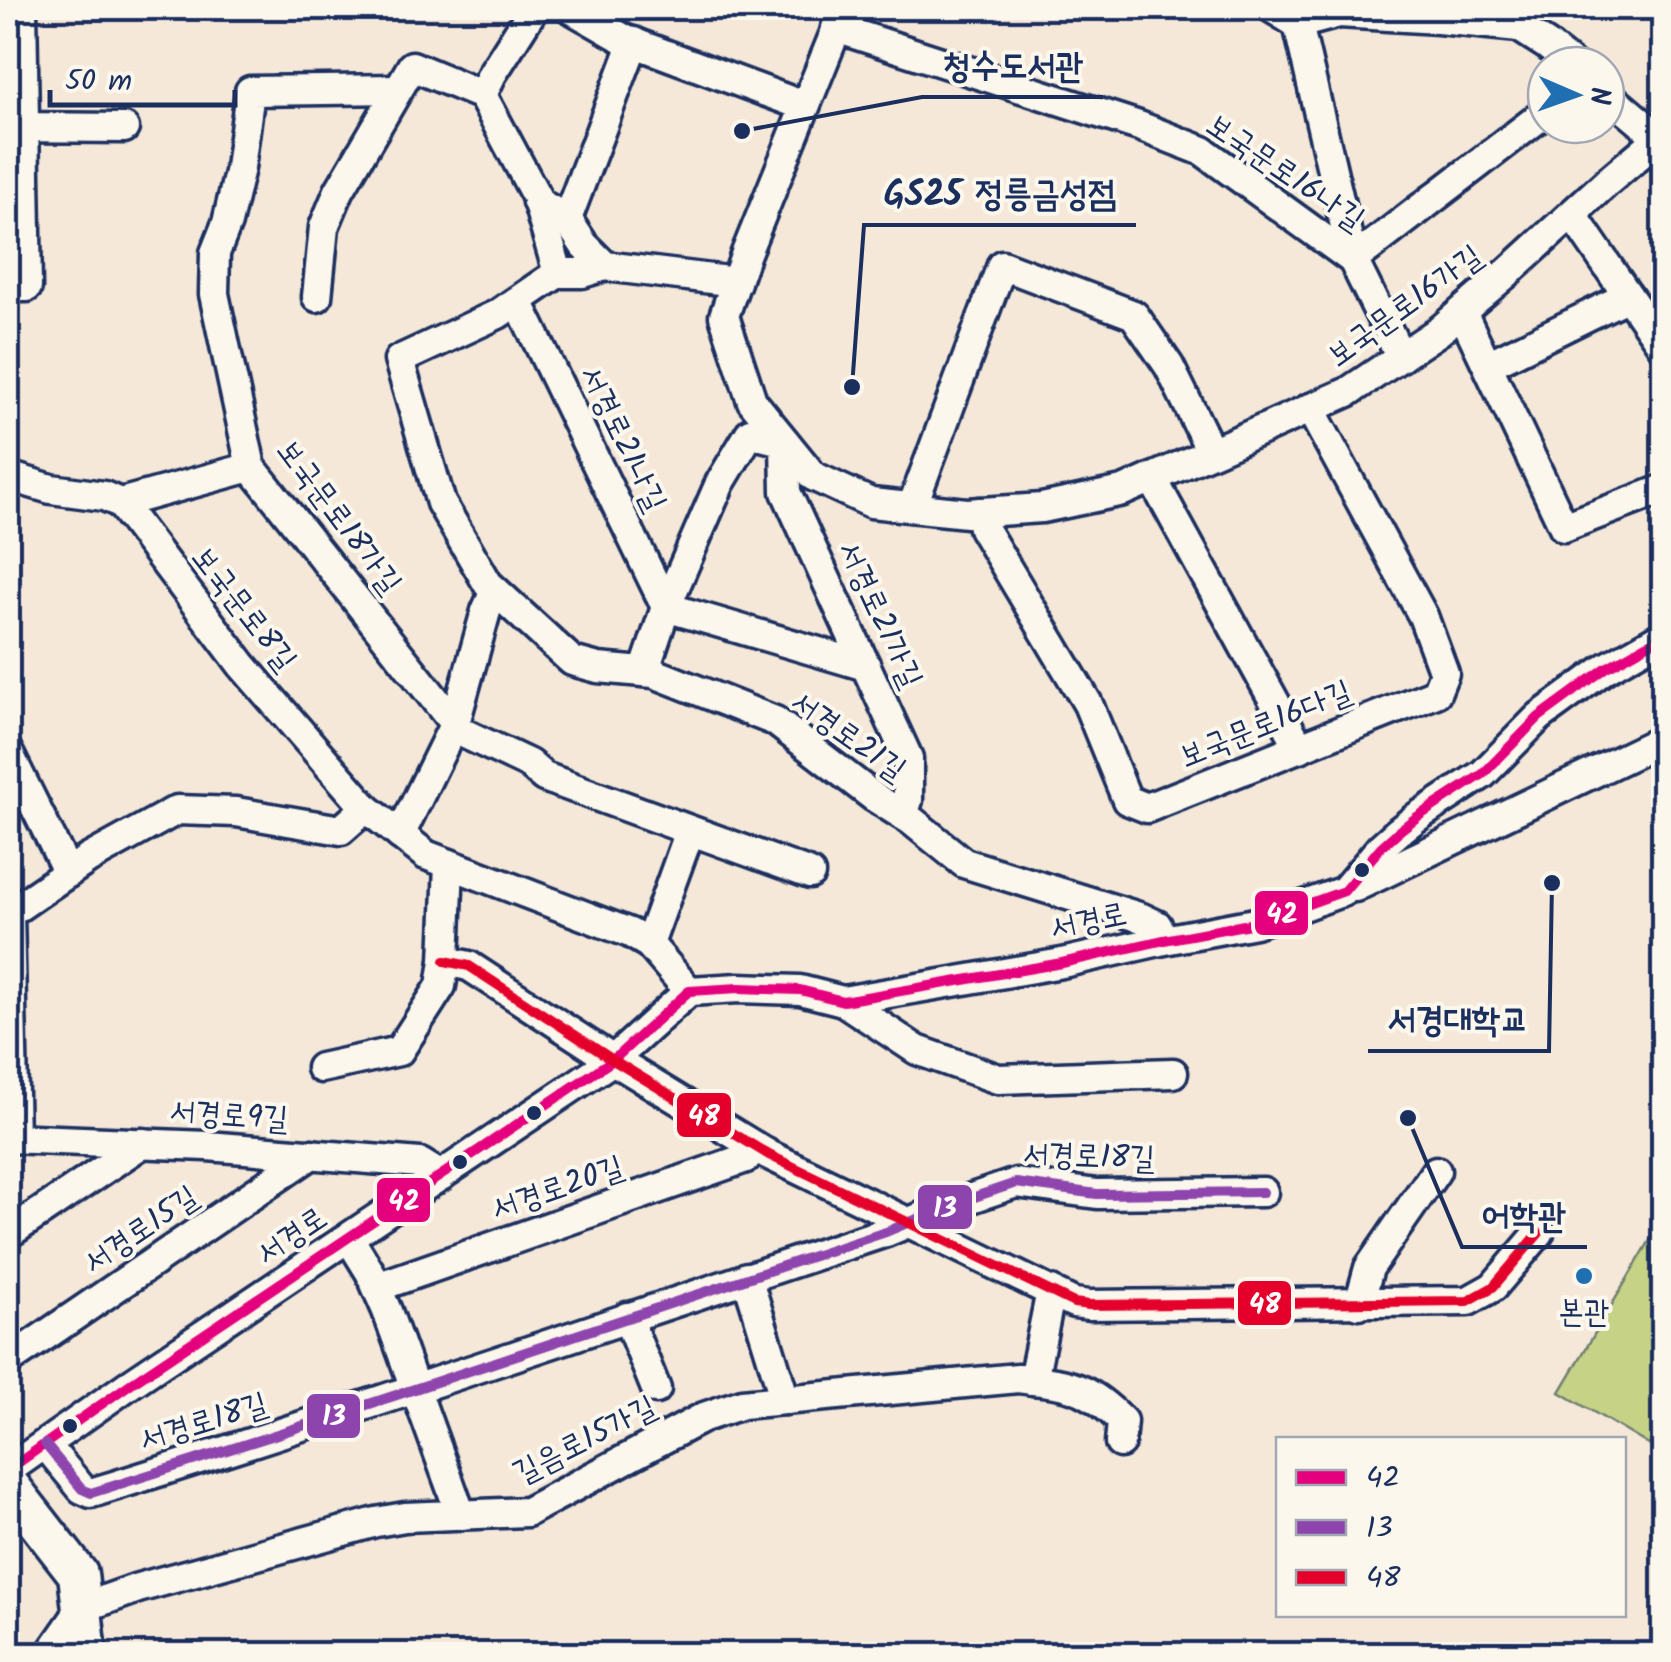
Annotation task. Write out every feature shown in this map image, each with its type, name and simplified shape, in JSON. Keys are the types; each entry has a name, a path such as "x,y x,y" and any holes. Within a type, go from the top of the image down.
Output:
{"street":[{"path":"8,288 27,287 16,128 22,8"},
{"path":"482,95 534,8"},
{"path":"570,8 634,42 804,106"},
{"path":"1272,8 1298,24 1340,14 1518,17 1548,45"},
{"name":"보국문로16가길","path":"840,18 724,316 752,402 813,476 872,503 980,512 1042,508 1123,491 1348,392 1439,331 1661,140"},
{"name":"보국문로16나길","path":"840,18 1202,150 1354,260 1526,127"},
{"path":"1298,24 1354,260 1401,356"},
{"path":"567,219 634,42"},
{"path":"317,297 324,227 339,191 412,66 482,95 538,202 558,273"},
{"name":"보국문로18가길","path":"398,89 250,91 240,168 227,223 215,253 214,294 251,467 461,732 529,764 544,777 810,874"},
{"path":"1626,110 1661,140"},
{"path":"16,128 124,128"},
{"path":"538,202 567,219 584,245 605,266"},
{"path":"1572,214 1664,348"},
{"name":"서경로21길","path":"736,282 605,266 582,273 558,273 498,314 399,360 441,503 488,584 572,661 598,668 654,673 774,721 964,864 1142,918 1156,925 1164,940"},
{"path":"912,507 1002,266 1134,316 1169,366 1211,451"},
{"path":"1488,365 1628,296"},
{"name":"서경로21나길","path":"518,300 666,607"},
{"path":"1462,312 1564,527 1664,489"},
{"name":"보국문로16다길","path":"980,512 983,528 1088,704 1127,800 1147,808 1436,692 1444,673 1424,616 1310,408"},
{"path":"644,672 666,607 720,483 750,433 785,442"},
{"name":"서경로21가길","path":"785,442 786,492 908,758 908,800 903,816"},
{"path":"8,476 50,489 120,502 251,467"},
{"path":"1152,478 1300,748"},
{"name":"보국문로8길","path":"120,502 242,665 366,808 426,856 630,933 648,944 689,992"},
{"path":"400,835 454,722 494,590"},
{"path":"666,607 866,666"},
{"name":"서경로","path":"1344,892 1390,839 1483,774 1530,724 1606,668 1664,635"},
{"name":"서경로","path":"844,1002 1256,923 1344,892 1664,739"},
{"path":"8,752 68,873"},
{"path":"11,1138 8,913 88,859 177,810 236,812 341,830 366,808"},
{"path":"648,944 690,831"},
{"path":"322,1068 400,1051 441,986 446,961 449,864"},
{"path":"446,961 469,966 758,1149 1089,1306 1468,1301 1494,1287 1540,1233"},
{"name":"서경로","path":"8,1470 613,1060 689,992 739,988 800,990 844,1002 918,1050 998,1079 1173,1072"},
{"name":"서경로9길","path":"11,1138 142,1143 420,1163 441,1176"},
{"path":"8,1234 142,1143"},
{"name":"서경로20길","path":"377,1288 746,1158 758,1149"},
{"name":"서경로15길","path":"14,1352 312,1154"},
{"path":"1359,1304 1369,1268 1436,1172"},
{"name":"서경로18길","path":"45,1444 82,1489 91,1493 266,1439 747,1278 1016,1183 1097,1194 1263,1192"},
{"path":"349,1238 377,1288 461,1515"},
{"path":"747,1278 785,1400"},
{"path":"1033,1380 1051,1291"},
{"path":"627,1317 656,1389"},
{"name":"길음로15가길","path":"82,1608 138,1588 376,1522 527,1512 704,1417 742,1404 1018,1378 1066,1384 1103,1402 1122,1421 1120,1444"},
{"path":"8,1484 78,1574 87,1654"},
{"path":"50,1654 82,1608"}],"green space":[{"path":"1655,1232 1664,1237 1664,1420 1649,1445 1560,1392"}],"transit line":[{"name":"42","path":"8,1470 613,1060 689,991 800,990 843,1001 1062,963 1255,923 1344,891 1381,847 1417,817 1483,774 1539,717 1606,668 1664,635"},
{"name":"48","path":"445,961 469,966 769,1155 1074,1303 1468,1301 1493,1287 1539,1233"},
{"name":"13","path":"45,1444 82,1489 91,1493 886,1232 1016,1183 1097,1194 1263,1192"}],"place":[{"name":"청수도서관","path":"742,131"},
{"name":"GS25 정릉금성점","path":"852,387"},
{"name":"서경대학교","path":"1552,883"},
{"name":"어학관","path":"1408,1118"},
{"name":"본관","path":"1584,1276"}]}
